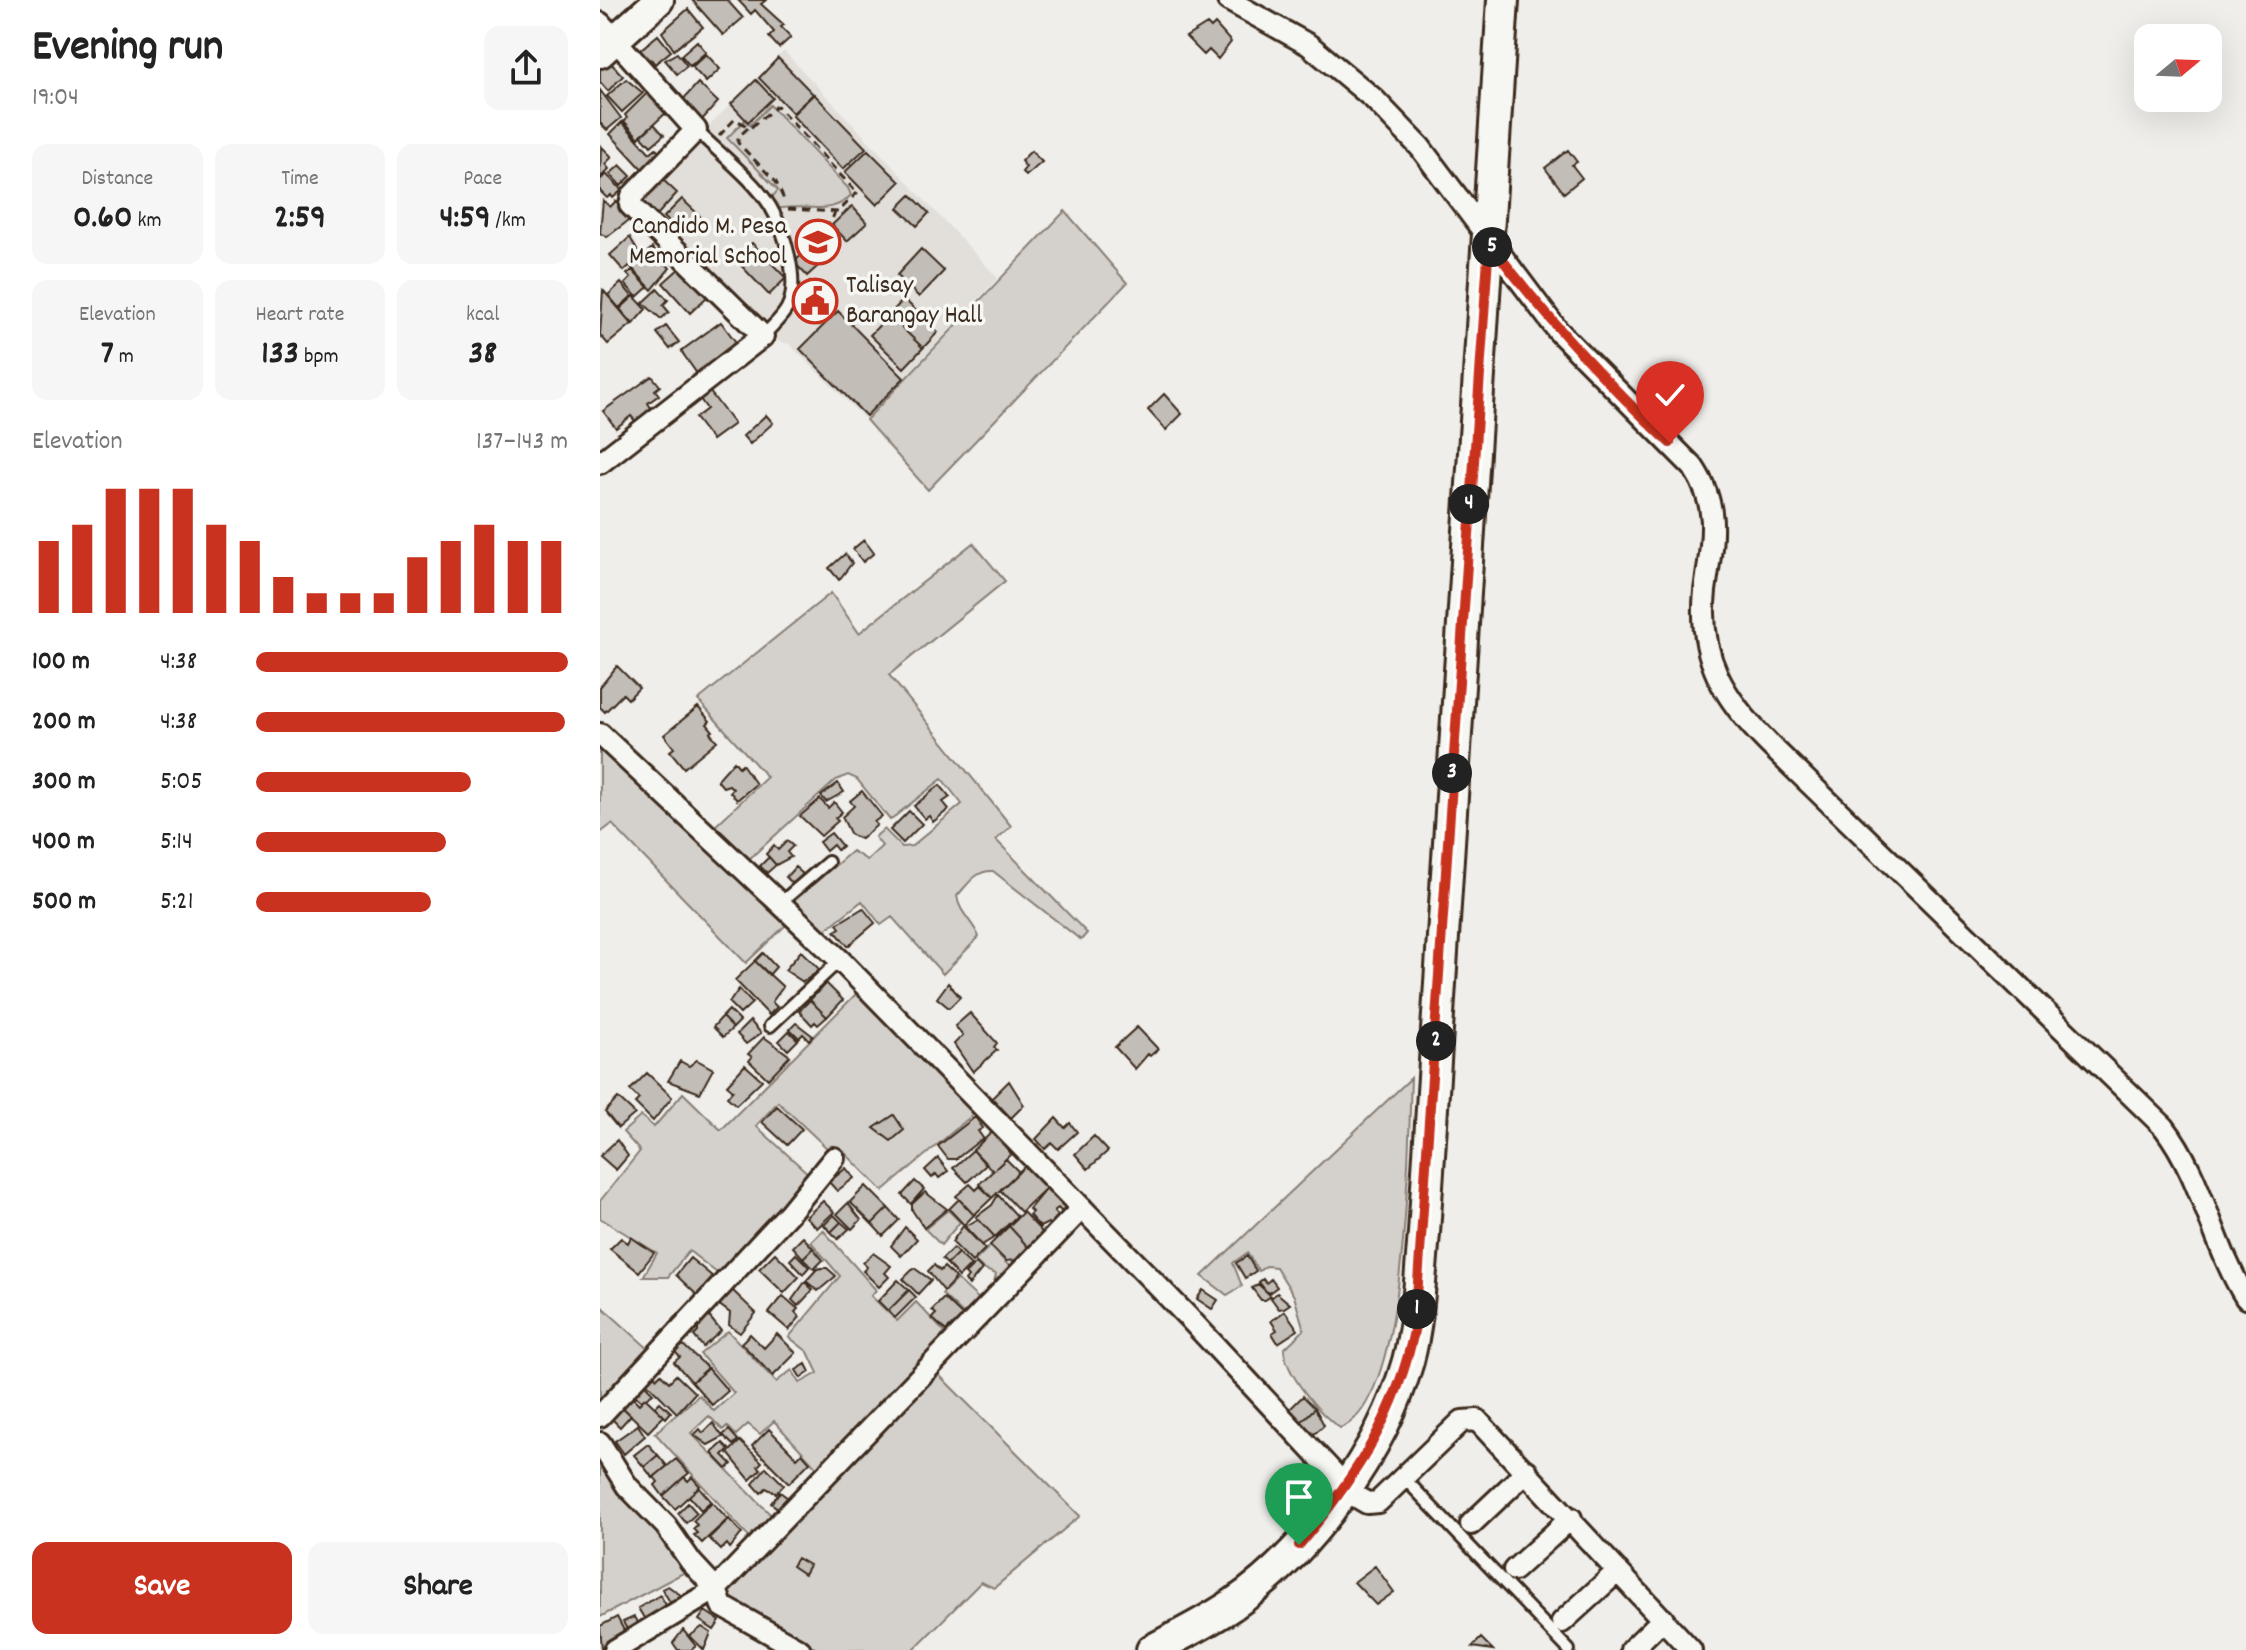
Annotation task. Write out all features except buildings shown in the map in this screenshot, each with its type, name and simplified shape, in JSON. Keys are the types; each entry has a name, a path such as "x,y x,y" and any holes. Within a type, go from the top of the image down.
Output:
{"main road":[{"path":"1152,1650 1234,1604 1299,1545 1346,1487 1383,1427 1408,1359 1418,1304 1503,0"}],"street":[{"path":"600,463 763,336 629,202 696,130 605,39 659,0"},
{"path":"1228,0 1309,45 1374,99 1420,147 1558,331 1598,375 1681,454 1701,479 1714,528 1705,591 1705,632 1714,669 1731,703 1769,744 2164,1127 2189,1166 2212,1229 2246,1298"},
{"path":"600,734 840,960 1082,1208 1346,1487 1371,1504 1469,1418 1477,1420 1691,1650"},
{"path":"600,1416 789,1213 834,1158"},
{"path":"615,1650 716,1589 1082,1208"},
{"path":"600,1443 627,1486 666,1526 691,1562 716,1589 727,1610 800,1650"},
{"path":"1471,1524 1527,1471"},
{"path":"1514,1570 1571,1518"},
{"path":"1562,1622 1618,1571"},
{"path":"1631,1650 1663,1619"}],"lane":[{"path":"696,130 767,202 786,253 791,281 790,301 763,336"},
{"path":"779,904 828,862"},
{"path":"770,1026 840,960"},
{"path":"1404,1478 1569,1650"}],"path":[{"path":"786,253 797,250 831,222 835,212 859,191 777,106 738,137 738,143 776,182 787,210"},
{"path":"712,146 735,119 748,128"},
{"path":"773,214 787,210 835,212"}],"shaded area":[{"name":"Candido M. Pesa Memorial School","path":"784,51 998,278 866,420 789,344 772,340 636,199"},
{"path":"770,105 848,188 851,195 843,202 826,208 776,209 770,200 778,190 727,138 745,120 750,125"},
{"path":"1065,211 1127,283 928,490 866,420"},
{"path":"973,543 1005,581 889,675 1011,826 996,840 1087,933 1081,940 993,871 987,871 973,879 957,896 960,907 979,937 943,974 892,917 881,925 862,901 825,930 794,901 852,851 867,860 882,846 875,837 884,829 902,847 912,846 962,804 942,779 890,820 857,779 848,775 836,780 747,861 712,829 767,777 698,700 831,593 859,633"},
{"path":"600,746 789,922 746,963 612,824 600,833"},
{"path":"859,991 976,1112 883,1191 845,1153 841,1156 831,1152 778,1102 756,1126 811,1176 722,1277 689,1251 668,1277 643,1277 657,1253 600,1218 600,1201 640,1151 623,1132 641,1116 654,1127 683,1093 721,1130"},
{"path":"1411,1078 1405,1211 1392,1324 1380,1372 1363,1409 1340,1428 1323,1414 1290,1370 1284,1349 1304,1330 1294,1296 1276,1267 1266,1266 1259,1271 1247,1253 1233,1263 1242,1286 1227,1295 1202,1276"},
{"path":"948,1210 960,1222 941,1245 925,1229"},
{"path":"823,1230 876,1290 871,1296 897,1321 916,1302 948,1336 819,1470 774,1421 760,1434 748,1424 736,1435 727,1426 723,1430 709,1416 691,1433 771,1515 751,1539 655,1433 699,1395 714,1411 734,1393 700,1354 728,1331 776,1382 792,1370 800,1383 818,1373 808,1352 789,1337 840,1276 811,1242"},
{"path":"990,1246 1013,1270 993,1286 996,1274 975,1261"},
{"path":"957,1279 981,1301 966,1317 942,1294"},
{"path":"600,1305 651,1351 606,1401 600,1397"},
{"path":"935,1371 1080,1516 994,1588 981,1582 913,1650 819,1650 732,1606 726,1595 728,1586 814,1502"},
{"path":"600,1451 635,1503 689,1570 600,1617"}],"place":[{"name":"Candido M. Pesa Memorial School","path":"818,242"},
{"name":"Talisay Barangay Hall","path":"815,301"}],"route":[{"path":"1299,1545 1346,1487 1383,1427 1398,1391 1415,1326 1424,1233 1472,459 1489,242 1558,331 1598,375 1670,443"}]}
